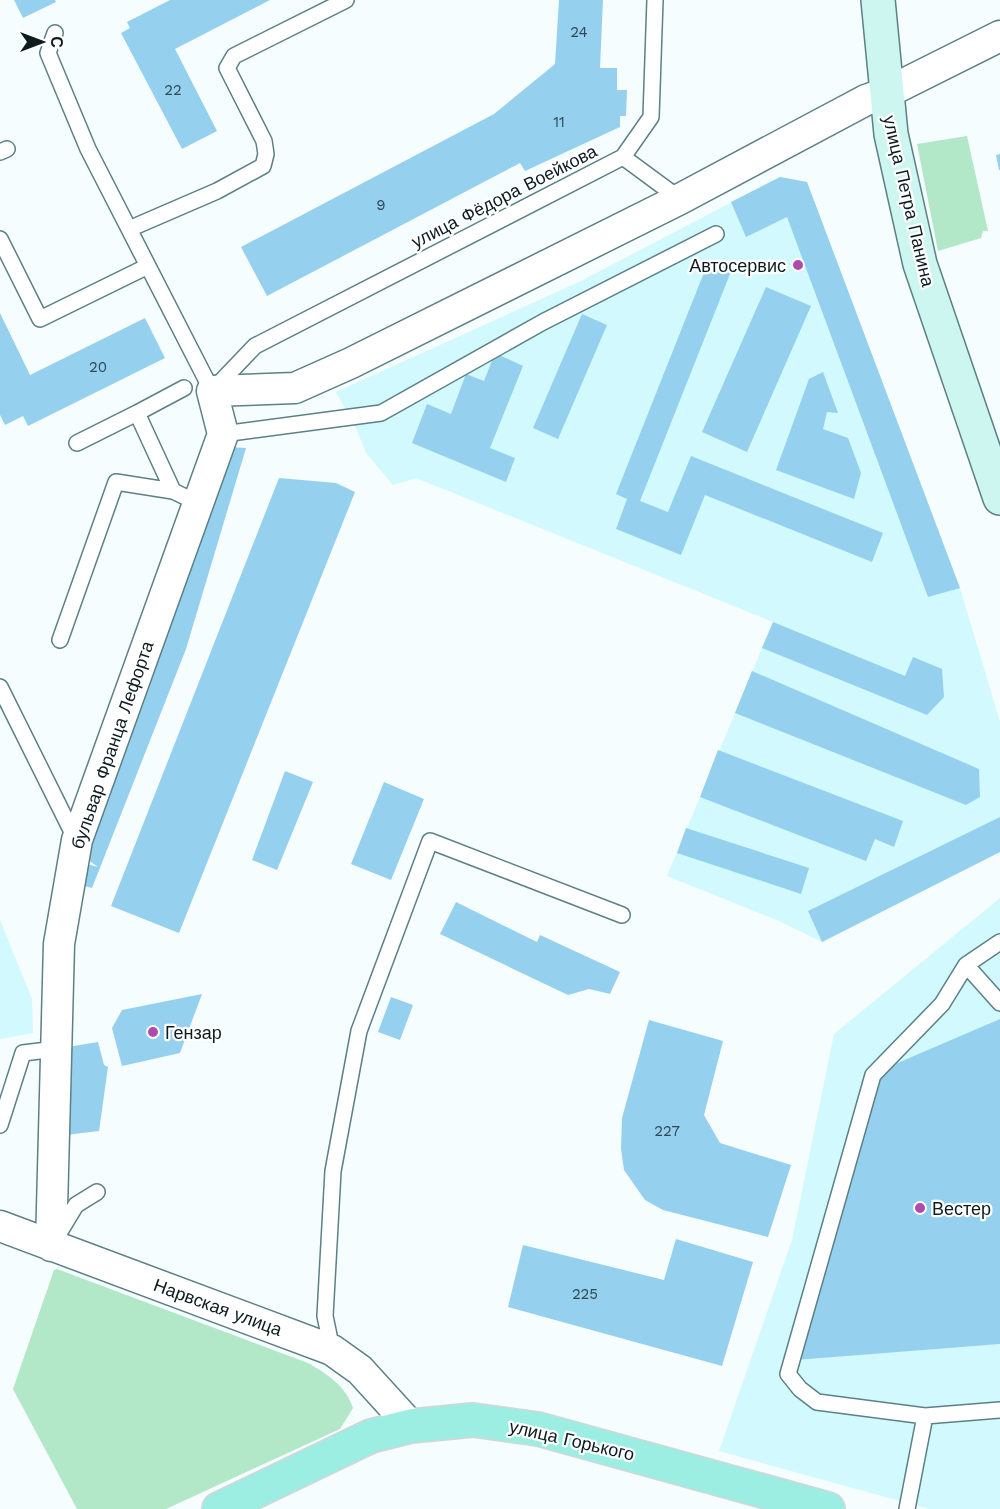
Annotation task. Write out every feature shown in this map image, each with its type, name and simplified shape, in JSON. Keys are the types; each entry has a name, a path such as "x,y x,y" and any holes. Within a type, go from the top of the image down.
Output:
{"main road":[{"name":"улица Петра Панина","path":"878,0 891,134 920,264 1000,498"},
{"name":"улица Горького","path":"219,1509 370,1436 411,1426 473,1420 538,1429 828,1509"}],"street":[{"path":"223,434 198,390 295,388 351,363 680,199 866,100 886,93 1000,36"},
{"name":"бульвар Франца Лефорта","path":"51,1246 59,944 76,840 186,496 223,434"},
{"name":"Нарвская улица","path":"0,1226 332,1350 360,1370 374,1389 411,1426"}],"lane":[{"path":"129,229 217,191 263,166 266,154 264,141 227,68 234,56 346,0"},
{"name":"улица Фёдора Воейкова","path":"198,390 255,346 623,157 651,117 655,0"},
{"path":"55,33 48,52 88,149 148,266 198,390 137,413 76,443"},
{"path":"623,157 680,199"},
{"path":"223,434 381,413 543,322 716,234"},
{"path":"0,239 40,319 148,266"},
{"path":"137,413 186,496"},
{"path":"60,640 116,482 186,496"},
{"path":"0,687 76,840"},
{"path":"332,1350 325,1316 333,1171 359,1031 429,842 622,915"},
{"path":"1000,942 966,965 942,1004 873,1075 788,1374 800,1389 817,1402 924,1416 1000,1410"},
{"path":"966,965 1000,1002"},
{"path":"0,1125 23,1053 56,1049"},
{"path":"51,1246 76,1205 97,1191"},
{"path":"907,1509 924,1416"}],"shaded area":[{"path":"780,177 807,182 960,588 1000,722 1000,852 822,942 779,921 667,876 773,622 416,478 393,485 366,453 356,428 336,392 581,281"},
{"path":"1000,898 1000,1509 929,1509 719,1451 792,1240 834,1034"},
{"path":"0,920 32,999 33,1033 0,1039"}],"green space":[{"path":"967,136 988,231 983,231 981,238 938,251 917,144"},
{"path":"57,1269 308,1363 329,1376 341,1387 353,1408 340,1429 166,1509 77,1509 13,1389 54,1270"}],"building":[{"path":"14,0 55,0 56,2 23,18"},
{"path":"170,0 270,0 175,49 217,131 182,149 121,33 130,28 127,22"},
{"path":"559,0 603,0 600,68 617,68 617,90 627,90 626,116 620,116 620,127 525,171 520,163 267,296 241,247 494,114 555,64"},
{"path":"1000,154 1000,170 999,170 996,155"},
{"path":"780,177 807,182 960,588 928,597 787,217 746,237 731,202"},
{"path":"709,260 732,269 640,501 668,512 691,456 883,533 872,562 705,495 681,555 616,529 627,499 616,494"},
{"path":"766,287 811,306 747,452 702,432"},
{"path":"0,313 30,375 145,318 165,358 28,426 23,416 5,425 0,415"},
{"path":"582,314 607,325 558,439 533,428"},
{"path":"495,353 523,366 490,448 515,458 506,482 412,443 427,404 451,414 466,374 484,381"},
{"path":"823,372 838,413 827,412 823,429 848,438 861,473 854,499 776,470 809,379"},
{"path":"228,447 246,448 186,649 92,888 77,884 84,863 98,867 81,855"},
{"path":"279,478 336,483 355,492 179,933 111,906"},
{"path":"773,622 905,676 913,657 942,669 944,697 927,715 762,648"},
{"path":"752,671 979,769 980,797 966,805 735,713"},
{"path":"718,750 903,821 894,847 875,839 866,861 700,797"},
{"path":"285,771 313,782 277,870 252,860"},
{"path":"384,782 424,799 391,880 351,864"},
{"path":"1000,817 1000,852 822,942 808,911"},
{"path":"686,828 809,868 801,894 677,853"},
{"path":"456,902 537,942 540,935 620,972 610,994 589,989 568,995 440,934"},
{"path":"202,994 180,1053 122,1066 112,1028 122,1010"},
{"path":"391,997 413,1005 400,1040 378,1032"},
{"name":"Вестер","path":"1000,1019 1000,1344 795,1360 879,1071"},
{"path":"649,1020 723,1041 704,1115 720,1143 791,1165 768,1237 663,1210 645,1200 624,1170 621,1149 622,1118"},
{"path":"98,1042 104,1065 108,1067 99,1131 66,1135 68,1047"},
{"path":"676,1239 753,1262 722,1366 508,1307 523,1245 664,1280"}],"place":[{"name":"Автосервис","path":"798,265"},
{"name":"Гензар","path":"153,1032"},
{"name":"Вестер","path":"920,1208"}]}
